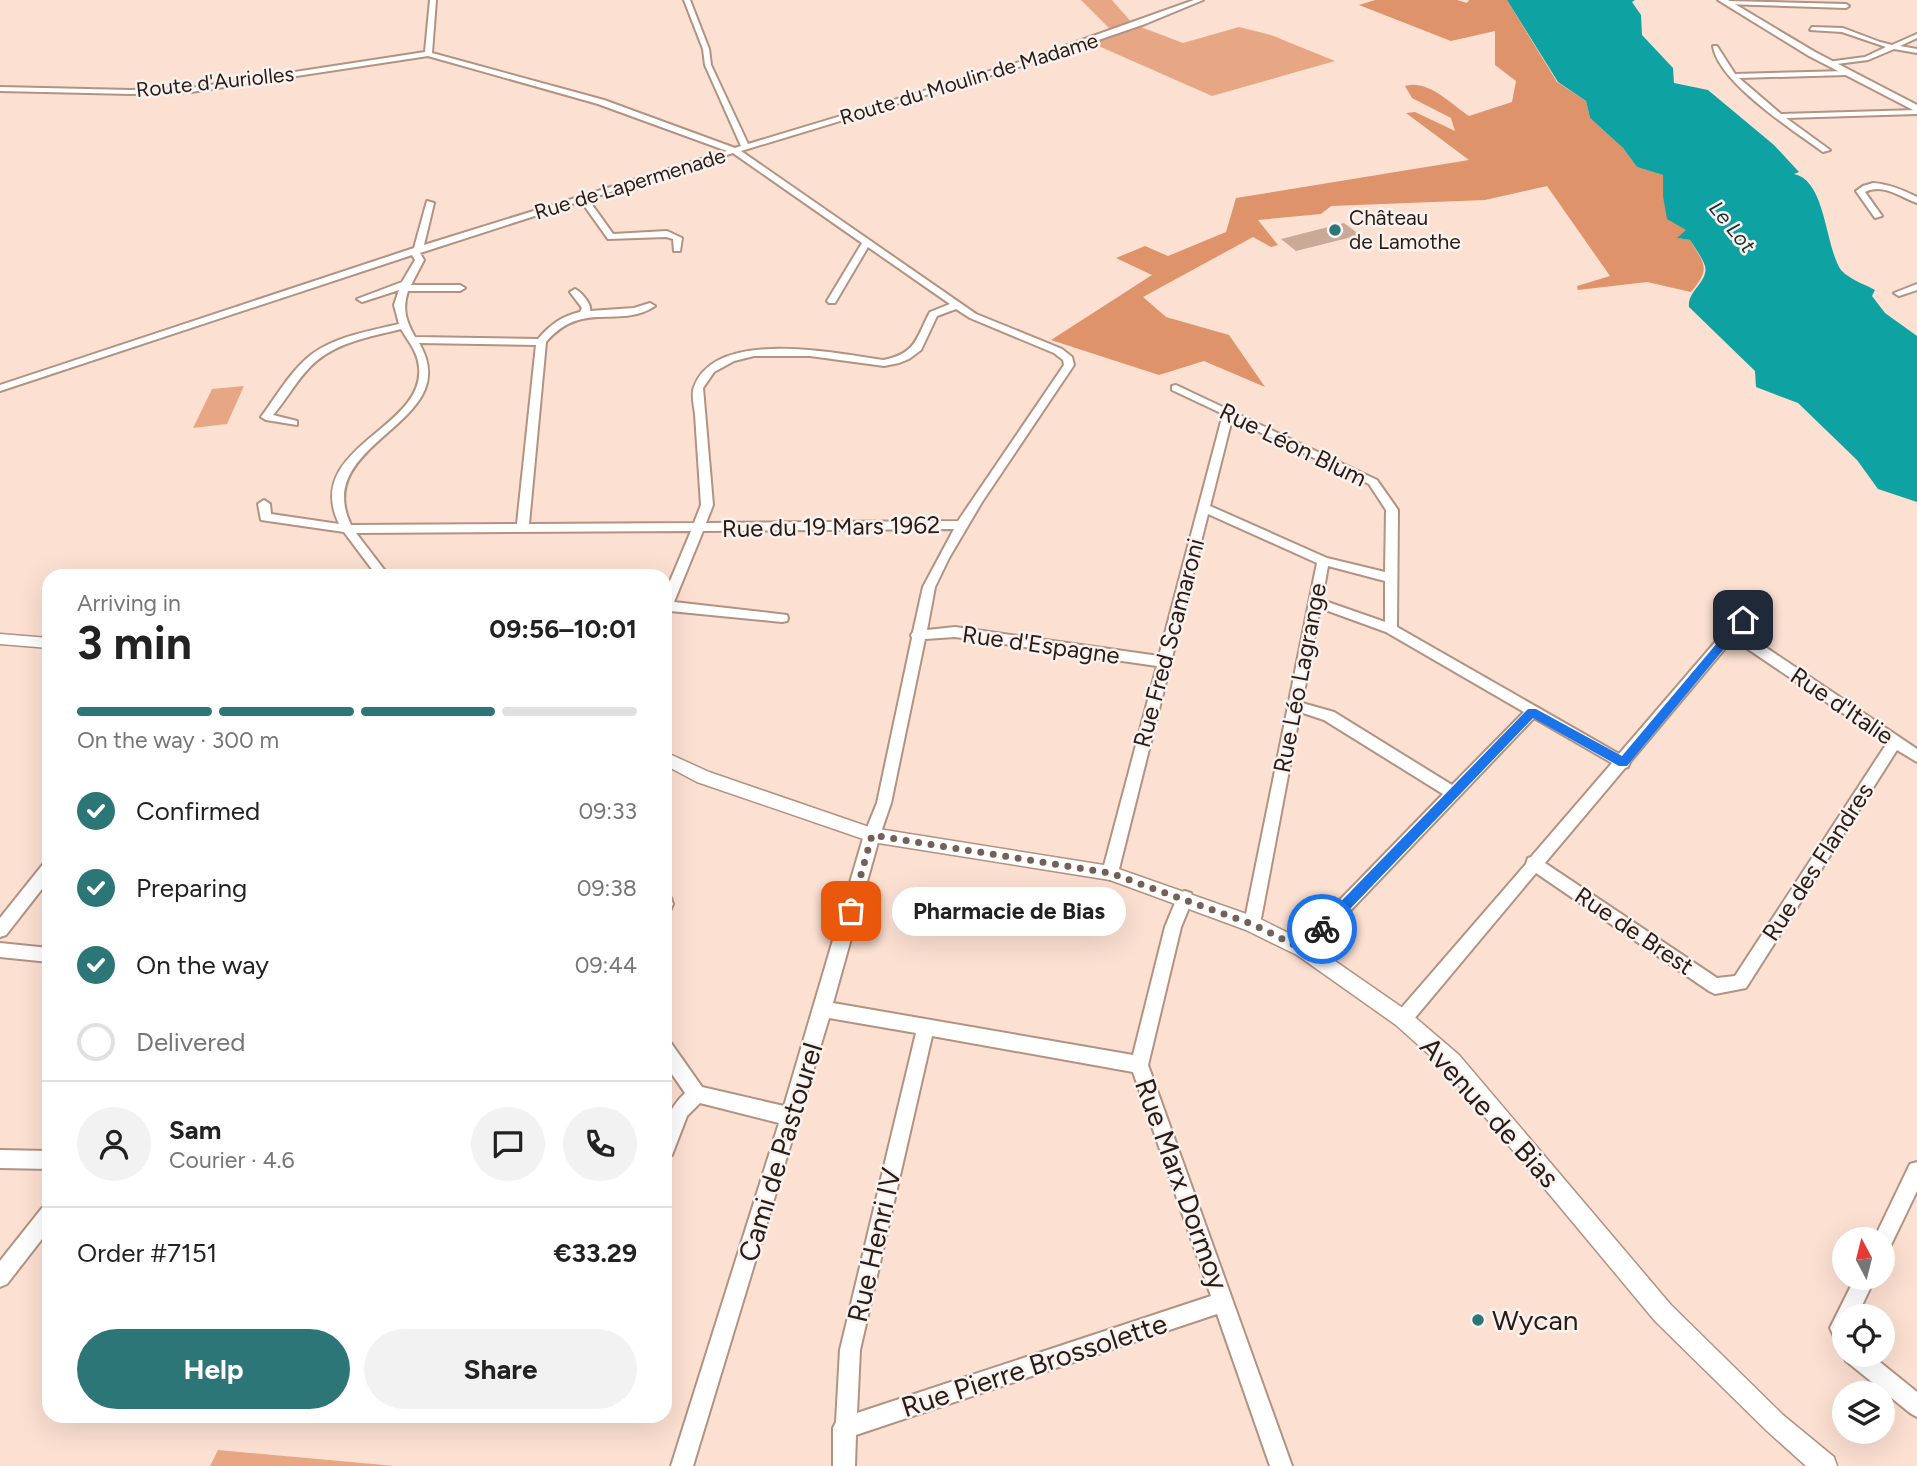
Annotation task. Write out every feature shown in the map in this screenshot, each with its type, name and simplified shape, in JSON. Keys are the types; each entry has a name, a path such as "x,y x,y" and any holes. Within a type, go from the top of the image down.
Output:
{"main road":[{"path":"1725,2 1917,111"}],"street":[{"path":"428,54 433,0"},
{"path":"687,0 740,149 957,305"},
{"name":"Route du Moulin de Madame","path":"740,149 893,105 1108,36 1200,0"},
{"path":"1725,2 1811,2 1846,6"},
{"path":"1812,29 1843,30 1878,44 1917,51"},
{"path":"1829,63 1866,58 1917,36"},
{"path":"1715,47 1718,56 1736,76 1781,116 1826,150"},
{"name":"Route d'Auriolles","path":"0,89 131,92 191,90 428,54"},
{"name":"Rue de Lapermenade","path":"428,54 601,102 740,149"},
{"path":"1736,76 1847,73"},
{"path":"1781,116 1917,111"},
{"name":"Rue de Lapermenade","path":"0,388 416,251 740,149"},
{"path":"1878,216 1860,191 1866,186 1882,186 1917,200"},
{"path":"583,198 611,237 667,234 678,238 677,249"},
{"path":"378,569 349,529 339,509 341,488 357,452 408,408 422,385 424,360 402,326 399,311 406,286 420,260 416,251 430,203"},
{"path":"832,302 867,242"},
{"path":"362,299 406,286 460,288"},
{"path":"1899,293 1917,286"},
{"path":"575,292 587,308 585,312"},
{"path":"672,591 708,505 698,388 703,377 734,356 756,351 884,363 901,360 915,353 933,314 957,305"},
{"name":"Cami de Pastourel","path":"682,1466 791,1117 872,835 884,803 929,587 942,556 1069,365 1068,359 1058,351 973,316 957,305"},
{"path":"523,528 541,342 549,330 585,312 637,312 650,306"},
{"path":"293,423 266,417 307,364 324,351 355,338 402,326"},
{"path":"411,340 541,342"},
{"name":"Rue Léon Blum","path":"1176,388 1373,482 1392,510 1391,629"},
{"name":"Rue Fred Scamaroni","path":"1110,873 1228,414"},
{"name":"Rue du 19 Mars 1962","path":"264,504 265,517 349,529 962,525"},
{"name":"Rue Léo Lagrange","path":"1204,508 1323,561 1252,924"},
{"path":"1323,561 1391,578"},
{"path":"1315,602 1391,629 1623,763"},
{"path":"672,608 782,618"},
{"path":"1403,1019 1746,615"},
{"name":"Rue d'Espagne","path":"917,635 955,632 1164,662"},
{"name":"Rue d'Italie","path":"1732,632 1917,756"},
{"path":"0,639 42,642"},
{"path":"1296,706 1329,716 1453,793"},
{"path":"1303,949 1532,712"},
{"name":"Rue des Flandres","path":"1740,983 1895,742"},
{"name":"Avenue de Bias","path":"672,762 703,777 872,835 1110,873 1252,924 1303,949 1403,1019 1452,1062 1662,1312 1775,1423 1825,1466"},
{"name":"Rue de Brest","path":"1533,863 1715,986 1740,983"},
{"path":"0,930 42,877"},
{"name":"Rue Marx Dormoy","path":"1185,898 1173,927 1139,1065 1281,1466"},
{"path":"0,950 42,954"},
{"path":"823,1009 1139,1065"},
{"name":"Rue Henri IV","path":"844,1466 849,1350 926,1027"},
{"path":"672,1059 697,1094 791,1117"},
{"path":"672,1130 680,1110 697,1094"},
{"path":"0,1159 42,1160"},
{"path":"1889,1227 1917,1171"},
{"path":"0,1277 42,1224"},
{"name":"Rue Pierre Brossolette","path":"844,1428 1224,1302"},
{"path":"1869,1367 1917,1406"}],"shaded area":[{"path":"1081,0 1112,0 1133,24 1183,43 1239,27 1271,35 1335,61 1212,96 1094,44 1110,29"},
{"path":"1375,0 1457,0 1467,3 1469,0 1507,0 1557,82 1586,101 1590,118 1623,148 1637,167 1664,175 1663,196 1687,231 1678,238 1690,240 1704,266 1701,277 1691,292 1647,282 1578,290 1577,286 1610,276 1547,186 1485,200 1331,206 1321,214 1258,220 1278,245 1271,247 1253,237 1143,297 1166,317 1229,335 1265,387 1204,361 1159,375 1051,340 1152,275 1116,258 1145,246 1168,256 1226,232 1236,198 1469,160 1406,113 1415,112 1455,131 1451,118 1412,98 1405,86 1431,89 1469,116 1512,102 1516,81 1495,65 1495,31 1451,41 1359,5"},
{"path":"244,386 227,424 193,428 212,389"},
{"path":"218,1450 395,1466 210,1466"}],"water":[{"name":"Le Lot","path":"1507,0 1635,0 1632,2 1641,15 1642,35 1673,68 1674,83 1708,90 1774,145 1799,172 1794,174 1805,179 1813,188 1841,270 1852,279 1875,290 1872,296 1885,313 1917,336 1917,502 1878,489 1857,460 1798,403 1756,387 1755,371 1689,307 1691,296 1704,276 1705,266 1690,240 1677,238 1686,230 1667,219 1663,175 1637,167 1623,148 1590,118 1586,101 1558,82"}],"building":[{"name":"Château de Lamothe","path":"1344,223 1360,235 1296,251 1281,239"}],"way so far":[{"path":"851,911 872,835 1110,873 1252,924 1303,949 1322,929"}],"place":[{"name":"Château de Lamothe","path":"1335,230"},
{"name":"Pharmacie de Bias","path":"851,911"},
{"name":"Wycan","path":"1478,1320"}],"route":[{"path":"1322,929 1532,712 1623,763 1743,620"}]}
